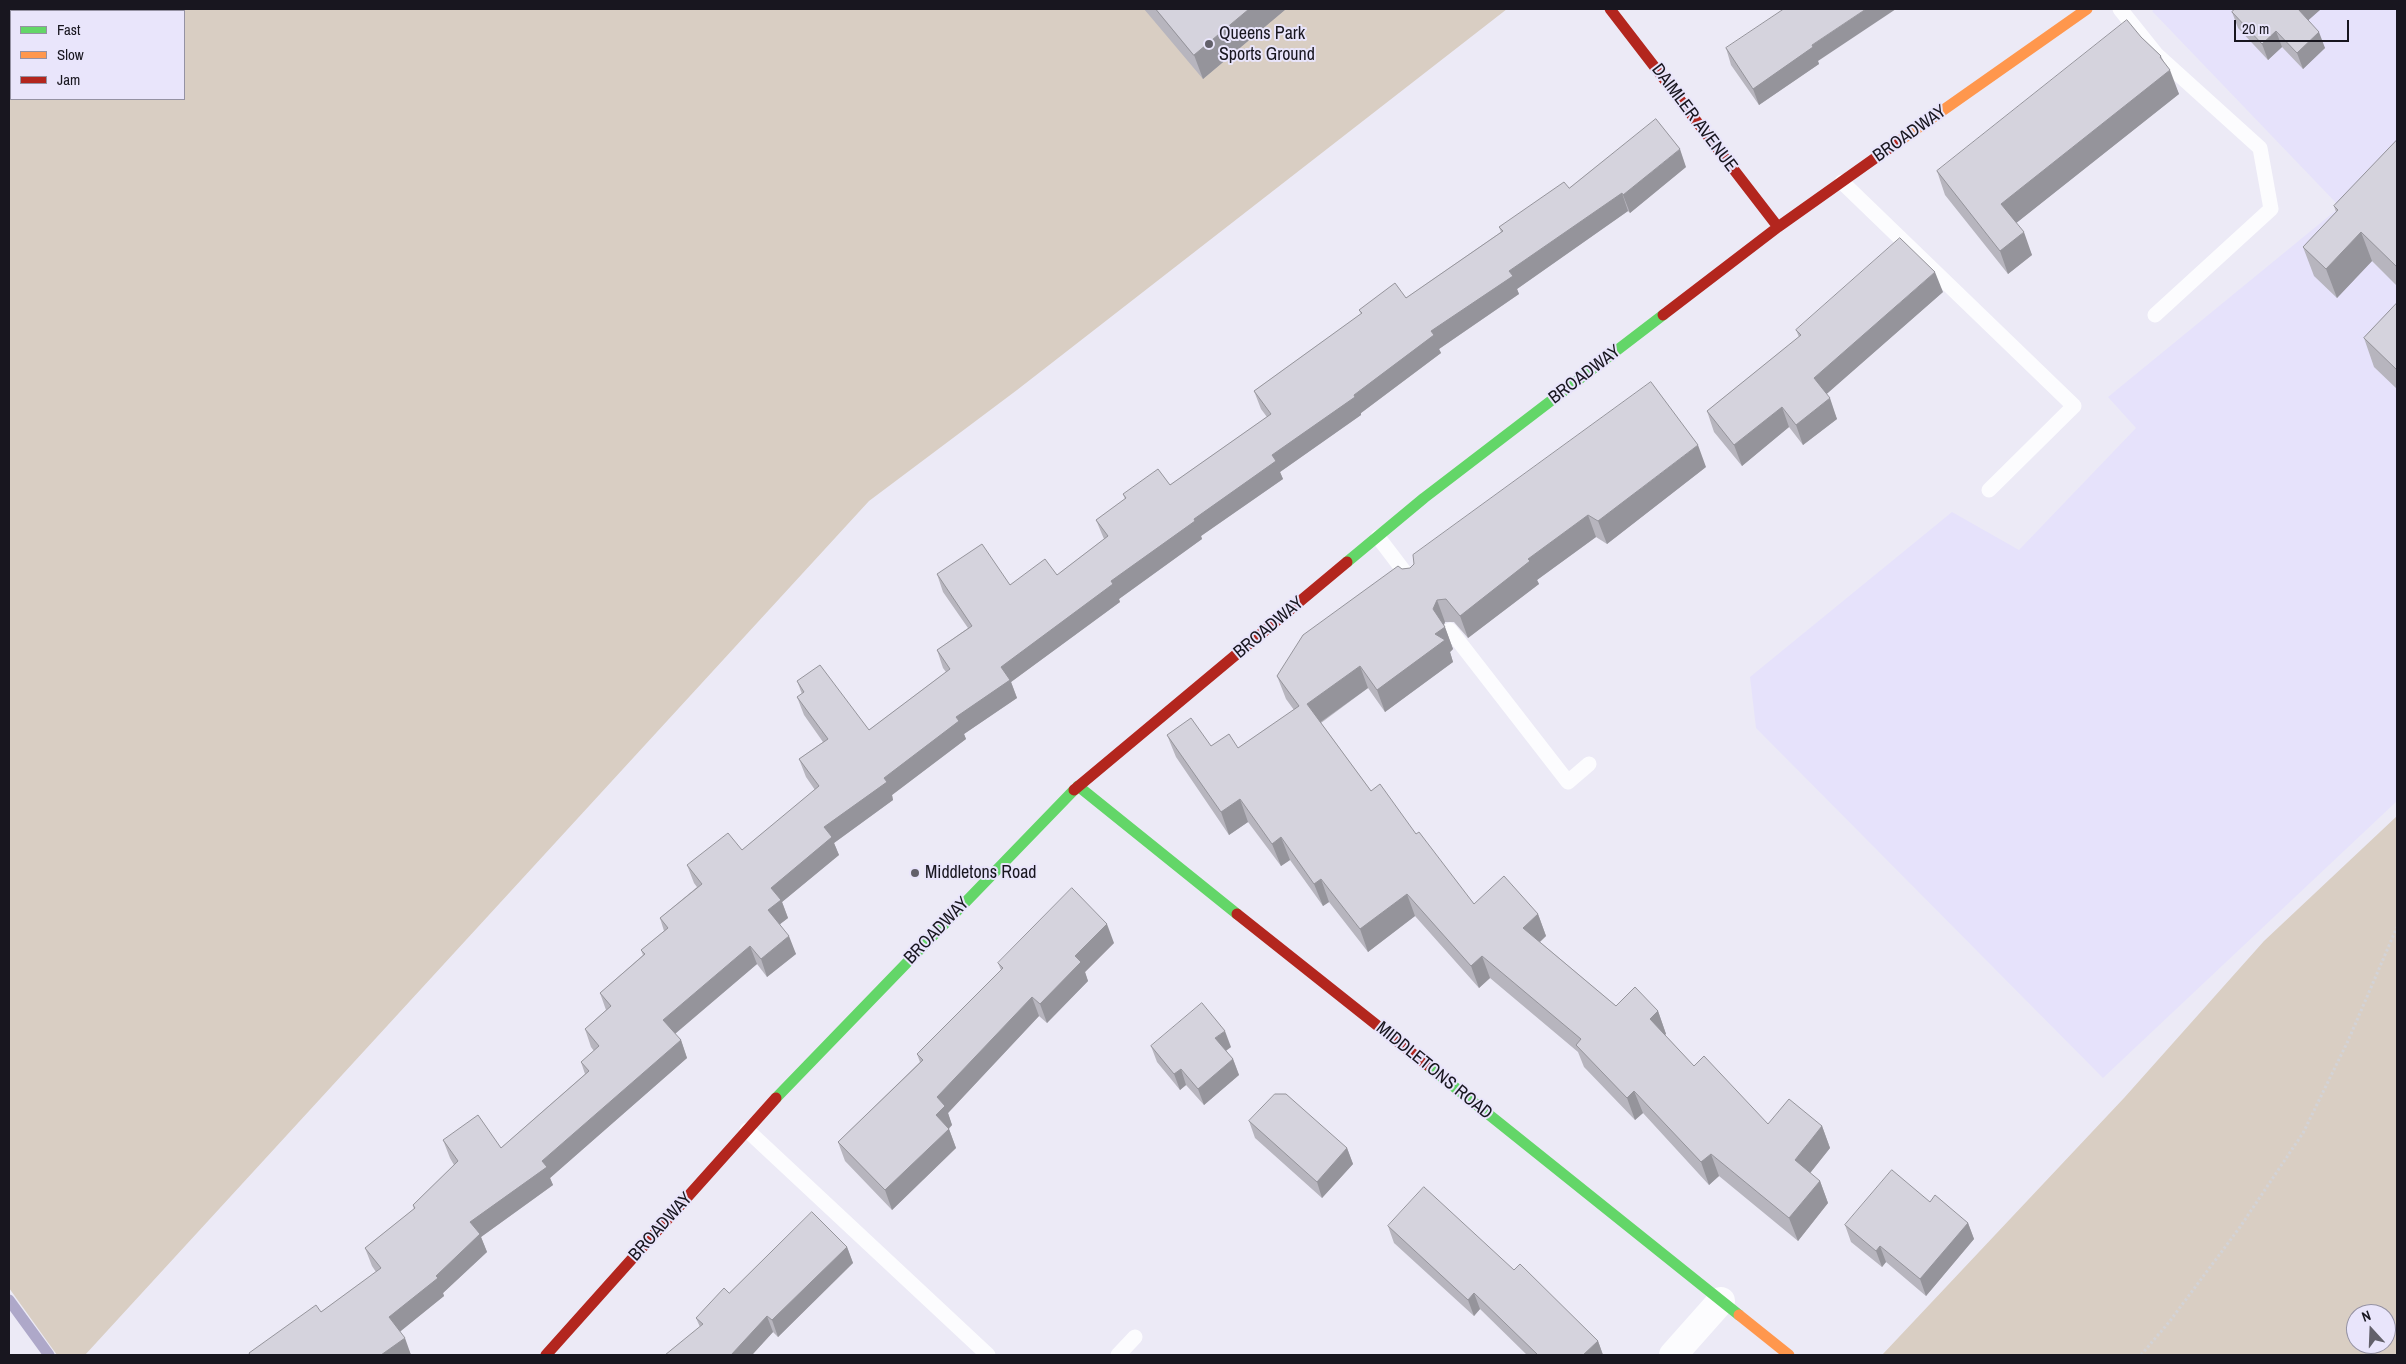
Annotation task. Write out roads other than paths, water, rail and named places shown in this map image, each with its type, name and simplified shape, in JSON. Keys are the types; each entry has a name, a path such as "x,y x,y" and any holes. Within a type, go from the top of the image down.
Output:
{"main road":[{"name":"DAIMLER AVENUE","path":"1610,9 1778,228"},
{"name":"BROADWAY","path":"546,1355 798,1073 1078,786 1424,498 1778,228 2087,9"},
{"name":"MIDDLETONS ROAD","path":"1078,786 1789,1355"}],"street":[{"path":"1673,1355 1721,1301"}],"lane":[{"path":"2120,9 2156,54 2260,148 2271,209 2155,315"},
{"path":"1842,182 2074,406 1989,490"},
{"path":"1378,537 1414,583"},
{"path":"1450,630 1568,782 1589,764"},
{"path":"748,1130 988,1355"},
{"path":"1118,1355 1135,1337"}],"waterway":[{"path":"9,1300 49,1355"}],"place":[{"name":"Queens Park Sports Ground","path":"1209,44"},
{"name":"Middletons Road","path":"915,873"}]}
